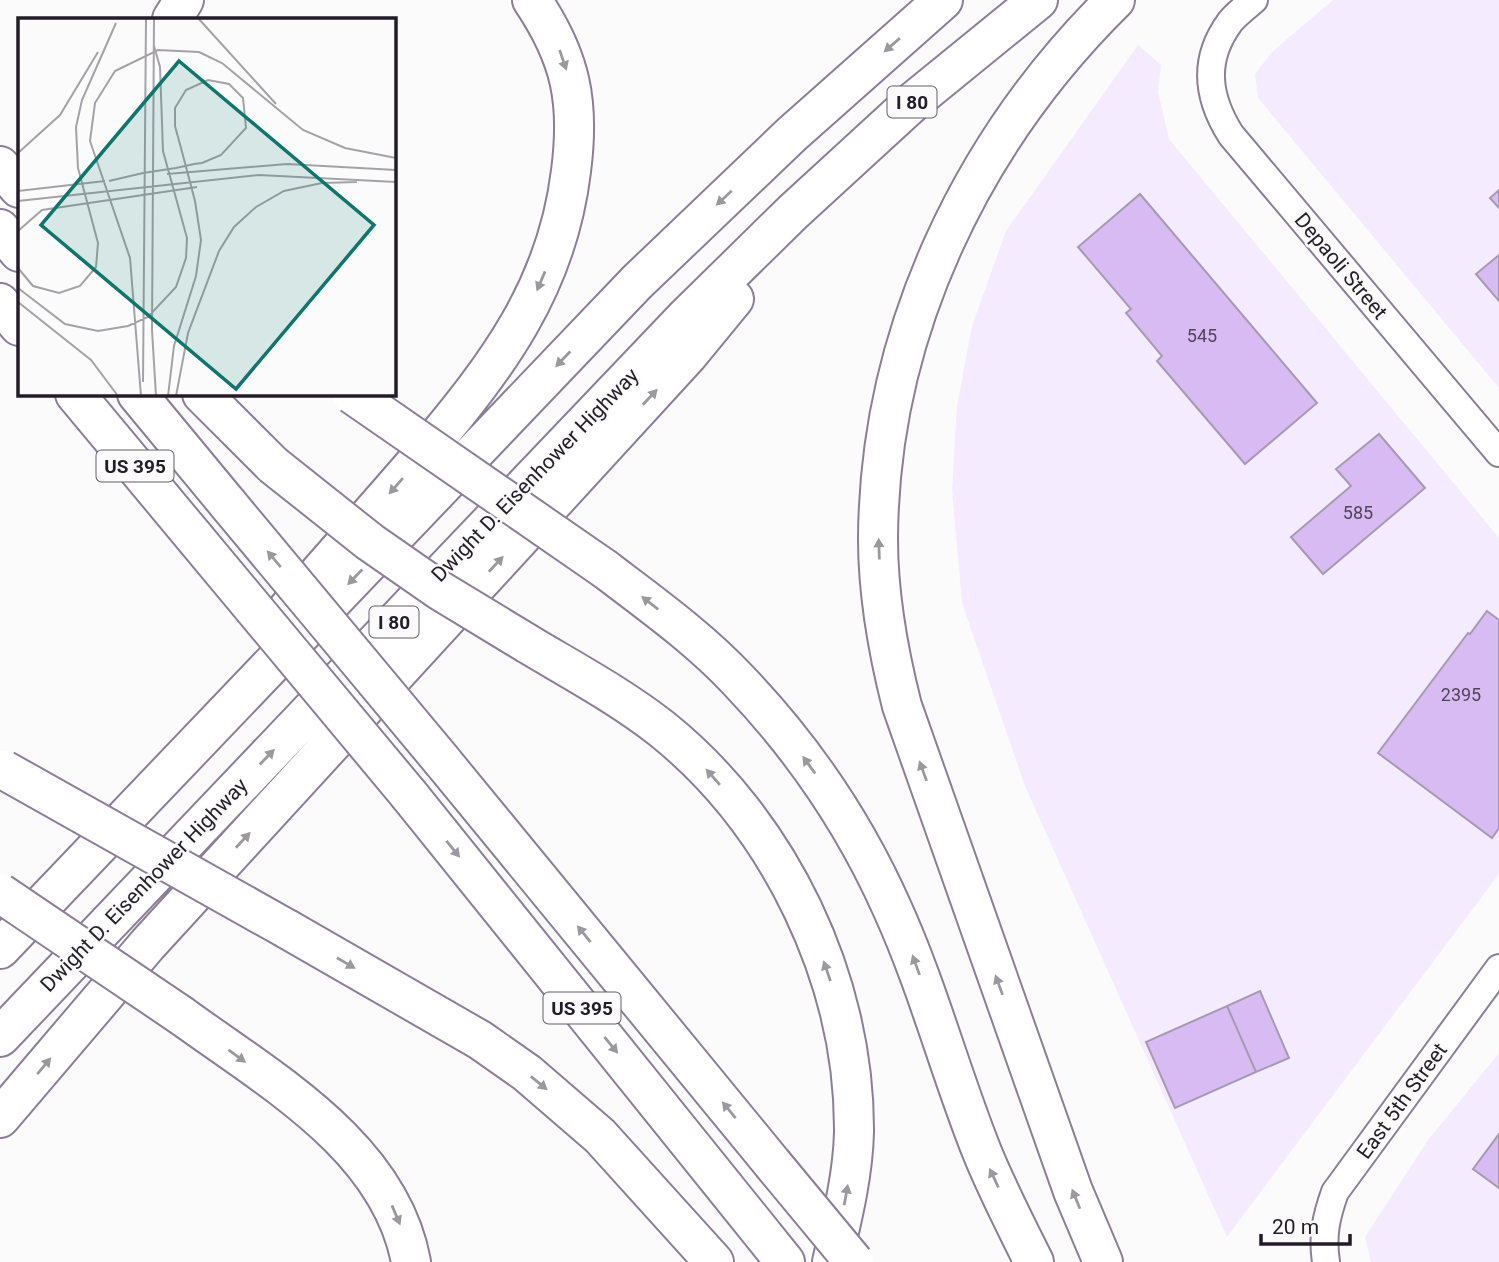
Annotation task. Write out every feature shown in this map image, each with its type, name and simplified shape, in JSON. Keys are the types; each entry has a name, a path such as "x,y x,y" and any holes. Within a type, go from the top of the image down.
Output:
{"highway":[{"path":"173,18 184,0"},
{"path":"137,805 264,638 483,381 516,332 534,298 561,226 574,148 575,107 569,76 559,47 531,0"},
{"name":"I 80","path":"0,949 647,272 792,134 943,0"},
{"name":"Dwight D. Eisenhower Highway","path":"0,1037 675,328 793,212 914,101 1038,0"},
{"path":"1102,1262 1068,1178 910,733 892,666 885,624 878,540 883,455 900,368 912,323 946,236 977,177 1028,99 1062,57 1115,0"},
{"path":"0,166 18,187"},
{"path":"0,1118 148,944 688,355 744,286 793,212"},
{"path":"0,229 18,251"},
{"path":"0,303 18,326"},
{"name":"US 395","path":"77,396 410,796 785,1262"},
{"name":"US 395","path":"139,396 854,1262"},
{"path":"204,396 273,465 370,542 439,590 621,699 663,730 704,767 744,812 777,860 807,919 828,973 843,1028 852,1079 854,1133 847,1192 832,1262"},
{"path":"355,396 605,569 657,609 738,680 784,733 841,811 892,907 913,957 982,1152 1034,1262"},
{"path":"2,769 480,1040 527,1073 600,1136 715,1262"},
{"path":"0,893 182,1016 329,1126 360,1158 388,1198 407,1242 411,1262"}],"street":[{"name":"Depaoli Street","path":"1254,0 1231,20 1217,44 1211,66 1211,89 1218,114 1231,135 1499,453"},
{"name":"East 5th Street","path":"1324,1252 1325,1219 1335,1192 1499,968"}],"shaded area":[{"path":"1333,0 1499,0 1499,388 1258,98 1255,74 1272,52"},
{"path":"1138,45 1161,65 1158,92 1169,139 1499,538 1499,874 1227,1237 1025,786 962,603 952,490 957,406 972,326 1006,231"},
{"path":"1499,1053 1499,1262 1371,1262 1365,1237 1428,1140"}],"building":[{"path":"1499,190 1499,208 1490,198"},
{"path":"1140,194 1317,403 1245,464 1157,361 1162,356 1126,313 1131,309 1078,247"},
{"path":"1499,255 1499,301 1476,274"},
{"path":"1379,434 1425,488 1323,574 1291,537 1351,486 1336,469"},
{"path":"1487,611 1499,620 1499,828 1492,838 1378,753"},
{"path":"1260,991 1289,1058 1256,1072 1227,1006"},
{"path":"1227,1006 1256,1072 1175,1108 1146,1042"},
{"path":"1499,1134 1499,1188 1473,1169"}]}
